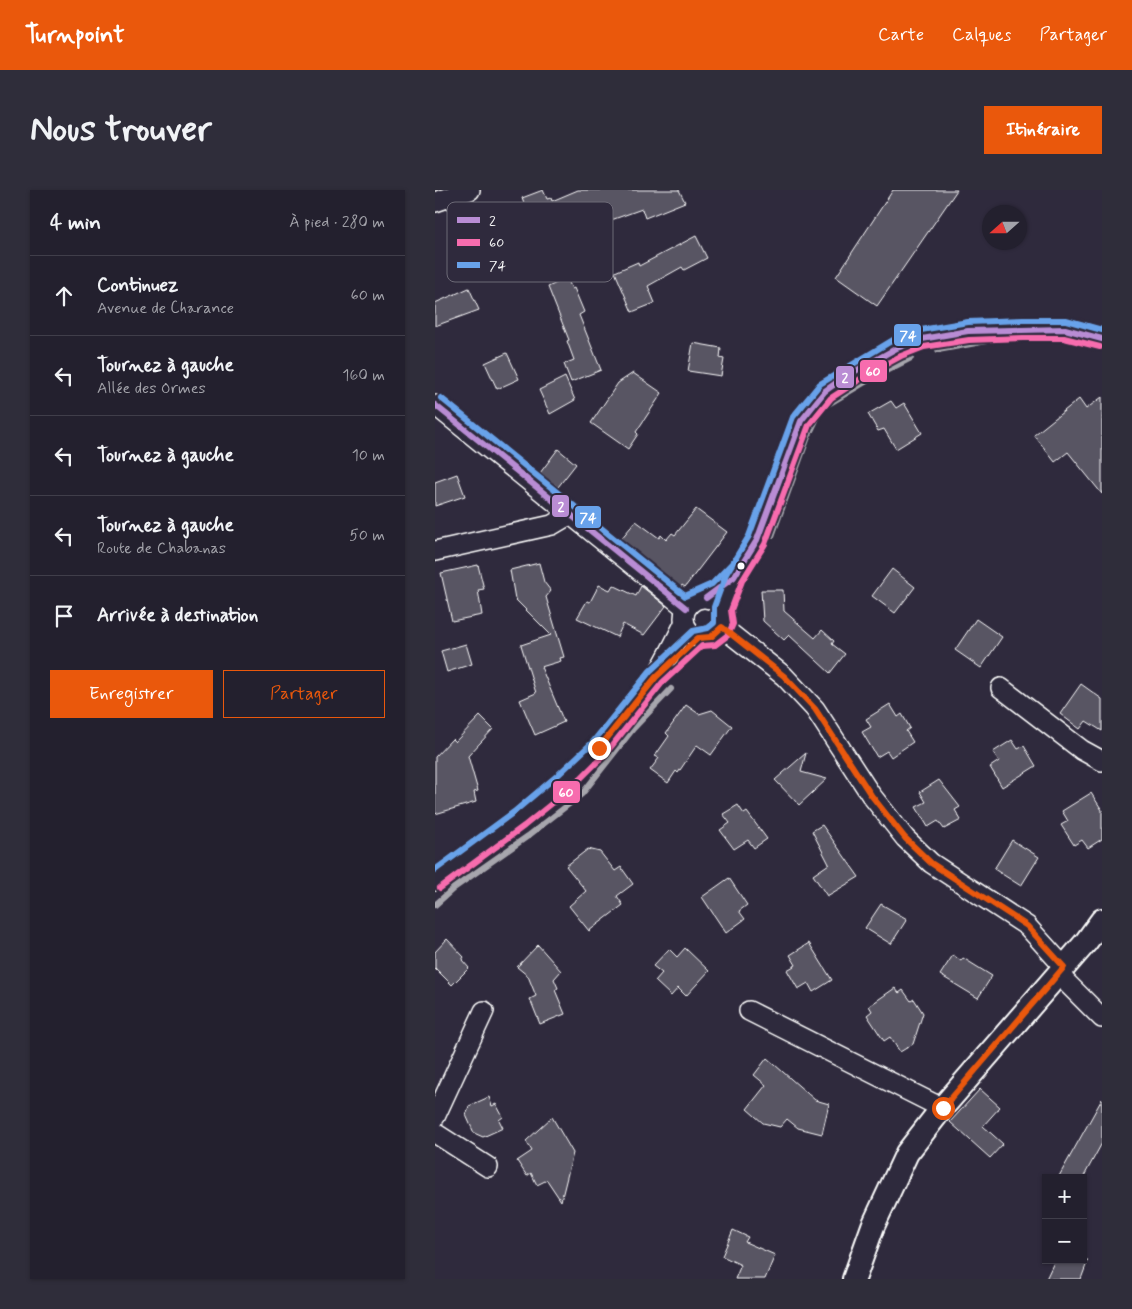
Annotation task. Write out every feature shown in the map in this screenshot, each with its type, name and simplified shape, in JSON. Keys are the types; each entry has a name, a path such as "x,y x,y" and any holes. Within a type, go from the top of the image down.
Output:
{"street":[{"path":"435,202 470,190"},
{"path":"435,406 569,515 685,616 692,635 698,638 711,637 722,618 734,577 757,540 801,421 825,391 843,378 897,348 922,339 969,332 1065,329 1102,339"},
{"path":"435,551 552,525 569,515"},
{"path":"656,677 693,600 707,598 734,577"},
{"path":"707,598 718,604 722,618 784,676 815,709 871,795 905,838 931,863 1027,926 1061,971 1102,1018"},
{"path":"435,881 519,819 565,781 599,748 656,677 698,638"},
{"path":"1001,688 1082,750 1102,761"},
{"path":"854,1279 873,1226 907,1153 1102,920"},
{"path":"749,1010 943,1108"},
{"path":"435,1117 484,1011"},
{"path":"435,1132 488,1167"}],"building":[{"path":"543,190 547,199 551,198 552,201 578,190 679,190 685,202 645,218 642,209 613,219 613,202 523,202 522,198"},
{"path":"893,190 957,190 877,306 836,277"},
{"path":"696,236 707,258 684,270 682,267 648,286 655,303 632,312 615,272 638,262 639,266"},
{"path":"559,282 569,282 572,289 574,288 584,312 579,315 601,370 571,382 564,364 574,360 567,341 569,340 548,287"},
{"path":"469,288 479,310 435,326 435,303"},
{"path":"693,343 721,348 720,358 724,359 721,376 688,371"},
{"path":"507,353 519,379 497,389 485,363"},
{"path":"633,373 662,393 636,432 638,434 628,449 591,423 618,383"},
{"path":"565,377 575,400 550,414 539,390"},
{"path":"1102,397 1102,494 1068,452 1055,462 1034,435 1079,399 1086,409"},
{"path":"891,401 896,408 904,403 922,433 896,449 884,429 878,431 868,414"},
{"path":"558,449 576,464 558,487 540,473"},
{"path":"457,474 465,496 435,506 435,482"},
{"path":"696,509 727,532 685,587 682,585 680,588 620,540 636,521 659,538 661,535 666,540 672,533 675,535"},
{"path":"539,563 544,582 551,591 546,597 564,657 560,658 561,661 541,667 564,722 535,735 520,700 536,693 521,645 551,635 515,599 510,570"},
{"path":"478,565 484,589 478,590 482,615 452,621 441,573"},
{"path":"892,569 915,587 895,613 872,596"},
{"path":"599,585 610,590 613,585 636,596 641,586 666,606 644,635 623,624 617,637 577,618 587,601 590,602"},
{"path":"761,590 783,590 784,611 815,638 822,630 834,641 832,644 845,654 830,673 789,635 784,640 763,621"},
{"path":"976,619 1002,637 981,668 955,650"},
{"path":"466,644 472,664 447,672 441,651"},
{"path":"1081,684 1102,699 1102,731 1086,721 1080,729 1060,714"},
{"path":"890,704 898,717 902,714 910,728 906,731 913,742 891,757 887,751 877,757 862,732 871,727 866,719"},
{"path":"686,705 699,714 712,710 732,726 711,755 697,745 678,773 676,771 668,783 650,770 659,758 655,756 669,736 666,733"},
{"path":"480,716 493,729 468,756 478,791 474,792 476,802 435,814 435,757 452,739 455,742"},
{"path":"1012,740 1018,749 1024,746 1036,766 1002,787 990,767 999,761 993,752"},
{"path":"806,753 801,772 827,779 799,805 775,780"},
{"path":"939,780 960,807 955,810 961,820 944,829 938,821 928,827 916,807 926,802 920,792"},
{"path":"1091,793 1102,810 1102,839 1088,848 1082,840 1074,845 1061,825 1068,821 1062,811"},
{"path":"738,805 744,814 747,812 767,839 754,848 748,840 734,849 720,830 730,823 723,814"},
{"path":"822,825 859,877 827,896 813,875 829,864 812,831"},
{"path":"1012,840 1039,857 1021,886 994,869"},
{"path":"588,849 600,852 615,871 621,867 633,884 617,896 623,905 589,931 569,906 586,891 566,866"},
{"path":"729,878 747,905 739,911 745,919 726,933 702,897"},
{"path":"881,904 907,919 891,944 865,928"},
{"path":"447,939 464,957 462,960 469,968 452,985 435,968 435,952"},
{"path":"809,943 832,980 813,992 808,983 798,989 787,970 796,965 790,955"},
{"path":"538,945 561,971 554,979 558,988 555,990 565,1014 540,1024 530,999 536,996 528,976 517,967"},
{"path":"685,948 709,971 686,996 678,988 671,996 655,981 662,973 653,966 669,949 677,957"},
{"path":"953,955 961,961 963,958 992,976 978,998 940,975"},
{"path":"895,988 899,993 903,990 911,1001 914,999 923,1013 913,1044 900,1052 890,1037 884,1041 867,1015 872,1011 869,1006"},
{"path":"767,1058 815,1100 829,1104 822,1134 798,1128 787,1119 780,1127 763,1123 747,1109 766,1085 754,1075"},
{"path":"980,1089 1000,1107 983,1126 1003,1144 990,1158 950,1122"},
{"path":"489,1097 492,1106 496,1104 503,1117 499,1120 503,1128 483,1137 474,1133 466,1115 469,1106"},
{"path":"1102,1099 1102,1143 1085,1174 1060,1174"},
{"path":"552,1117 573,1153 561,1201 547,1180 537,1185 531,1173 527,1176 517,1161 532,1151 526,1141"},
{"path":"733,1230 748,1237 745,1242 775,1255 765,1279 735,1279 741,1265 722,1256"},
{"path":"1053,1264 1087,1264 1081,1279 1046,1279"}],"waterway":[{"path":"938,350 987,341 1031,337"},
{"path":"772,536 808,437 822,408 872,378 911,358"},
{"path":"435,905 454,888 528,836 582,794 633,729 671,689"}],"transit line":[{"name":"74","path":"435,870 514,812 559,774 593,742 650,671 693,631 708,628 714,623 714,607 726,574 749,536 793,417 820,384 893,340 921,330 968,322 1023,320 1066,320 1102,330"},
{"name":"2","path":"706,598 734,577 757,540 801,421 825,391 843,378 897,348 922,339 968,331 1065,329 1102,339"},
{"name":"60","path":"440,888 524,826 571,788 606,753 662,683 702,646 715,645 728,635 733,624 731,610 742,581 765,544 809,425 831,398 873,371 901,356 924,347 969,340 1023,338 1064,338 1100,347"},
{"name":"74","path":"441,398 685,596 712,584 736,559"},
{"name":"2","path":"435,405 686,608"}],"route":[{"path":"599,748 628,715 656,677 698,638 711,637 717,634 722,627 784,676 815,709 871,795 905,838 931,863 1027,926 1064,967 943,1108"}]}
